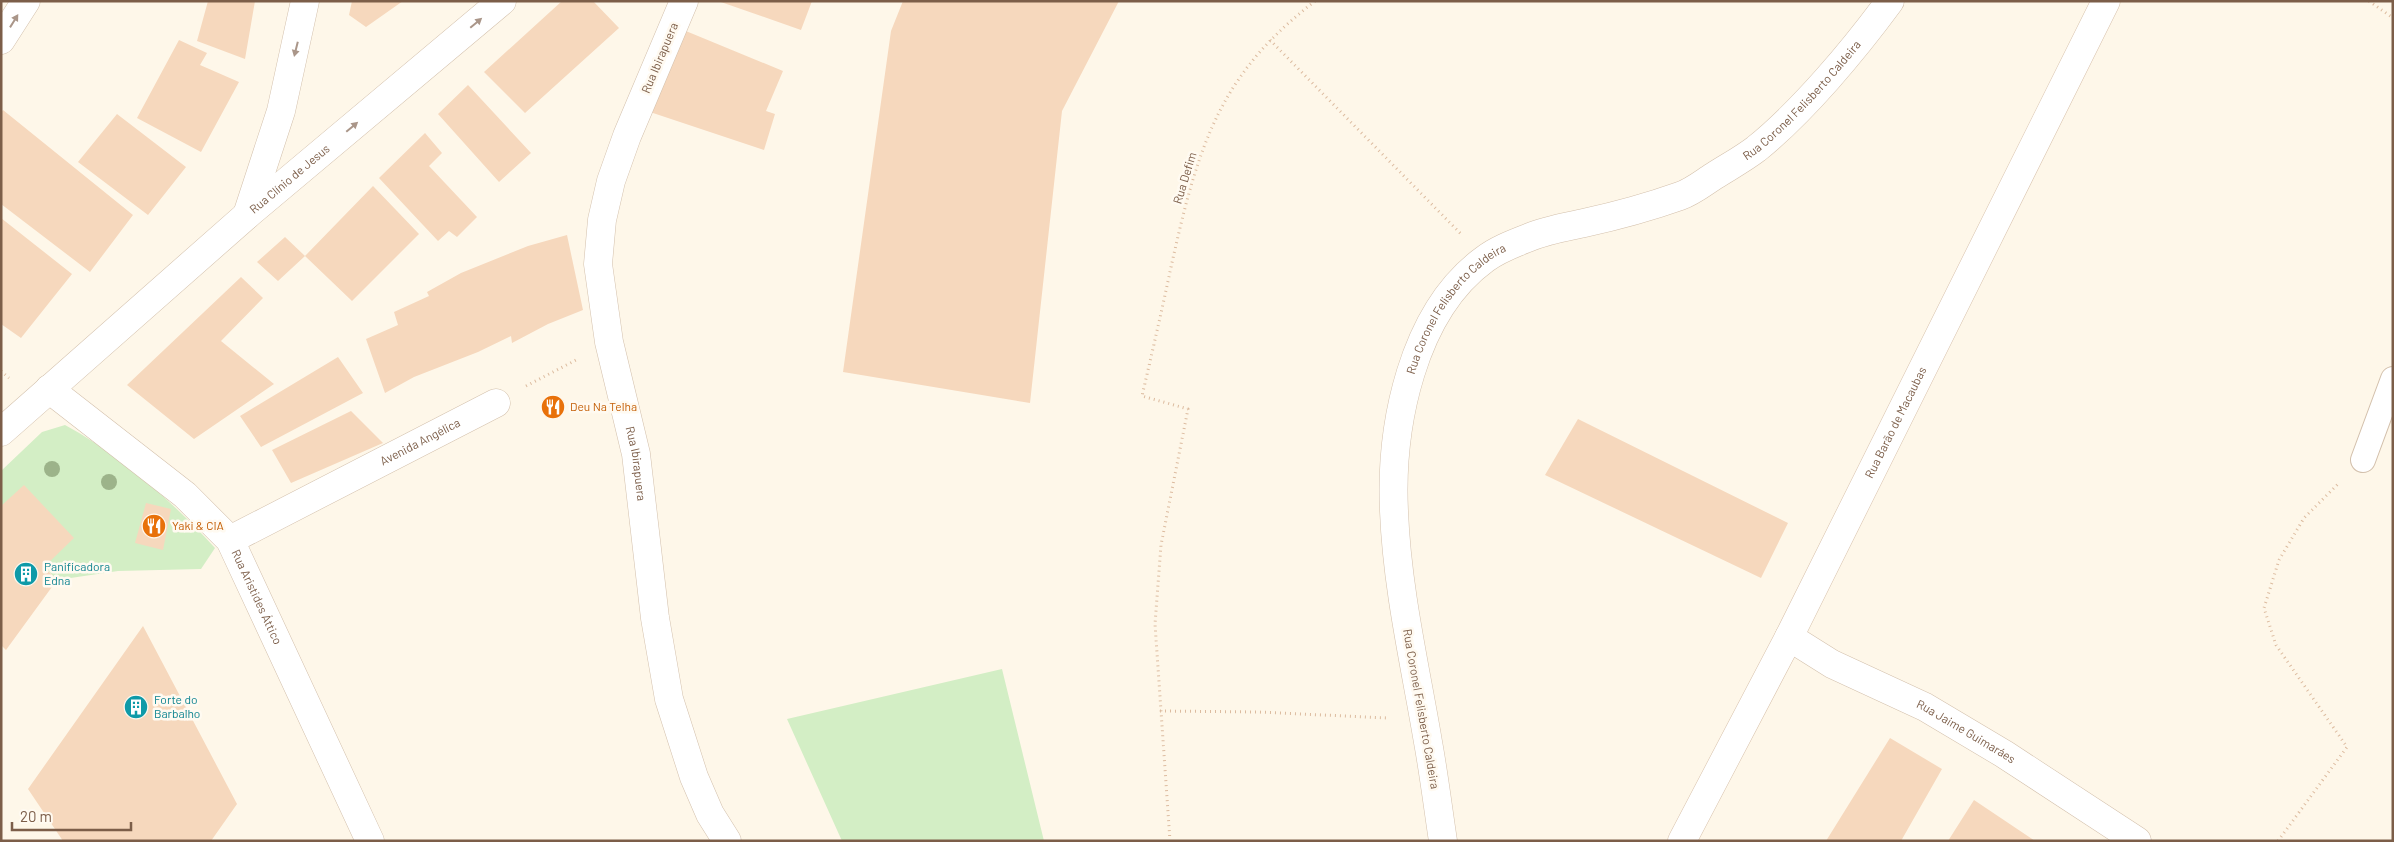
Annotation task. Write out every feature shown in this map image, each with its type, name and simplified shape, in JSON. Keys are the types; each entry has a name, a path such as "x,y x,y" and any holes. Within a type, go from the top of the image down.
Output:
{"street":[{"path":"1,40 26,1"},
{"name":"Rua Clínio de Jesus","path":"247,214 281,111 305,1"},
{"name":"Rua Clínio de Jesus","path":"247,214 502,1"},
{"name":"Rua Ibirapuera","path":"684,1 627,136 611,181 602,220 598,264 609,342 636,454 655,618 669,699 694,777 710,814 727,841"},
{"name":"Rua Coronel Felisberto Caldeira","path":"1443,841 1400,586 1394,510 1395,454 1406,385 1424,337 1444,301 1465,277 1485,259 1533,235 1621,215 1684,195 1754,151 1823,82 1866,33 1890,1"},
{"name":"Rua Barão de Macaubas","path":"1682,841 1789,637 2106,1"},
{"path":"1,432 247,214"},
{"name":"Rua Aristides Áttico","path":"49,389 186,495 230,540 370,841"},
{"name":"Avenida Angélica","path":"230,540 496,402"},
{"name":"Rua Jaime Guimaráes","path":"1789,637 1832,664 1925,707 2004,754 2137,841"}],"lane":[{"path":"2363,460 2393,379"}],"path":[{"name":"Rua Defim","path":"1160,711 1155,624 1161,545 1188,409 1142,396 1184,210 1202,150 1221,109 1241,76 1270,40 1315,1"},
{"path":"2369,1 2393,18"},
{"path":"1270,40 1485,259"},
{"path":"496,402 609,342"},
{"path":"2278,841 2346,747 2276,645 2264,608 2279,560 2304,518 2363,460"},
{"path":"1170,841 1160,711 1258,712 1424,720"}],"green space":[{"path":"65,425 105,450 145,480 199,531 215,548 201,569 118,571 57,580 1,522 1,471 42,432"},
{"path":"1002,669 1044,841 842,841 787,719"}],"building":[{"path":"208,1 255,1 245,59 197,41"},
{"path":"352,1 403,1 366,27 349,15"},
{"path":"562,1 593,1 619,28 525,113 484,72"},
{"path":"718,1 812,1 801,30"},
{"path":"903,1 1119,1 1062,111 1030,403 843,372 891,31"},
{"path":"681,29 783,71 766,111 775,114 764,150 650,112"},
{"path":"179,40 207,53 200,65 239,82 201,152 137,118"},
{"path":"468,85 531,153 499,182 438,114"},
{"path":"3,110 133,215 90,272 1,204 1,113"},
{"path":"117,114 186,167 148,215 78,162"},
{"path":"425,133 442,153 429,166 477,217 457,237 449,231 438,241 379,178"},
{"path":"373,186 419,234 352,301 305,256"},
{"path":"1,218 72,274 21,338 1,324"},
{"path":"567,235 583,310 548,324 512,343 511,336 478,352 414,377 385,393 366,339 398,325 394,312 429,296 427,292 461,273 528,246"},
{"path":"285,237 305,256 278,281 257,262"},
{"path":"241,277 263,298 221,341 274,384 194,439 127,385"},
{"path":"338,357 363,393 261,447 240,416"},
{"path":"351,411 383,443 291,483 272,450"},
{"path":"1578,419 1788,523 1761,578 1545,475"},
{"path":"24,485 74,538 44,567 57,580 6,650 1,645 1,506"},
{"name":"Yaki & CIA","path":"146,503 171,509 163,550 135,543"},
{"name":"Forte do Barbalho","path":"143,626 237,804 211,841 63,841 28,789"},
{"path":"1890,738 1942,769 1901,841 1826,841"},
{"path":"1974,800 2035,841 1948,841"}],"place":[{"name":"Deu Na Telha","path":"553,407"},
{"name":"Yaki & CIA","path":"154,526"},
{"name":"Panificadora Edna","path":"26,574"},
{"name":"Forte do Barbalho","path":"136,707"}]}
